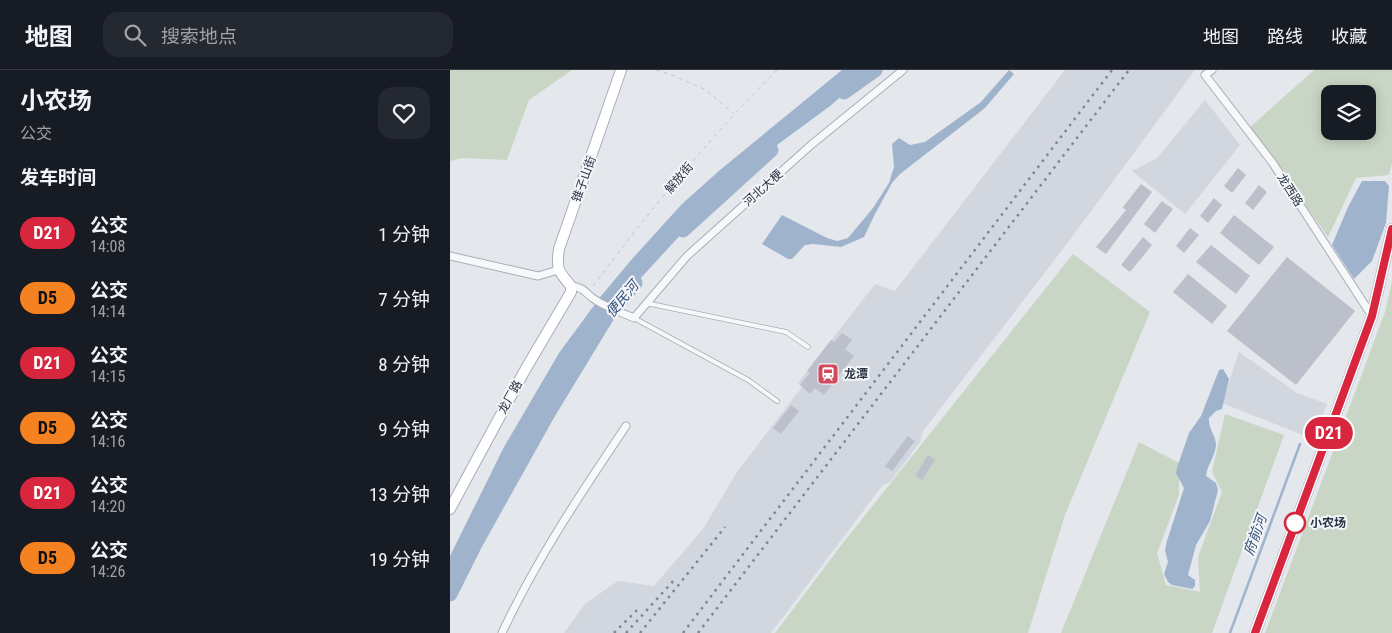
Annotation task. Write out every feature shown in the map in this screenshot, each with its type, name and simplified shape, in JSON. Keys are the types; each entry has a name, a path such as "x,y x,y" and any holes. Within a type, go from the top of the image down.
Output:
{"street":[{"name":"锥子山街","path":"558,270 557,263 563,234 622,70"},
{"name":"河北大梗","path":"634,318 687,256 811,145 903,70"},
{"name":"龙西路","path":"1212,70 1205,75 1272,162 1372,316"},
{"path":"1255,633 1372,316 1392,229"},
{"path":"450,256 538,276 558,270 571,286 580,287 595,300 634,318"},
{"name":"龙厂路","path":"450,509 516,386 568,297 571,286"},
{"path":"502,633 543,554 626,426"}],"lane":[{"path":"646,304 786,332 808,347"},
{"path":"634,318 748,380 777,401"}],"path":[{"path":"656,70 706,90 734,113"},
{"name":"解放街","path":"588,292 631,235 734,113 777,70"}],"shaded area":[{"path":"1065,70 1195,70 1066,245 923,431 920,442 891,481 882,486 771,633 564,633 585,604 618,581 654,586 703,529 737,472 802,387 798,383 875,284 895,291"},
{"path":"1205,100 1240,145 1185,214 1132,171 1157,158"},
{"path":"1239,352 1297,393 1327,404 1313,439 1222,403"}],"green space":[{"path":"450,70 572,70 529,100 507,160 462,158 450,161"},
{"path":"1314,70 1392,70 1392,163 1389,175 1356,178 1328,237 1250,127"},
{"path":"1073,254 1150,312 1065,515 1028,633 775,633 843,543"},
{"path":"1392,281 1392,633 1265,633 1385,312"},
{"path":"1225,414 1284,435 1212,633 1061,633 1139,442 1179,463 1179,495 1157,553 1166,585 1200,592 1198,557 1222,492 1212,472"}],"water":[{"path":"842,70 872,70 830,106 773,148 727,189 696,218 597,327 550,403 450,593 450,556 504,447 559,353 601,296 682,204 720,170"},
{"path":"1009,70 1014,74 985,108 900,174 892,183 864,237 841,247 805,245 792,259 788,259 762,244 782,215 827,238 837,241 848,238 873,208 889,183 894,167 892,144 899,138 910,145 925,142 981,102"},
{"path":"1362,181 1385,181 1389,186 1386,223 1372,261 1354,279 1332,245 1348,207"},
{"path":"1223,369 1229,379 1222,409 1216,411 1209,418 1216,445 1206,476 1216,483 1218,490 1210,521 1196,545 1188,575 1195,580 1195,586 1192,589 1172,585 1168,582 1164,574 1168,562 1165,550 1184,488 1176,473 1177,468 1189,433 1201,416 1219,370"}],"building":[{"path":"1238,168 1246,175 1232,193 1224,186"},
{"path":"1141,184 1152,192 1106,254 1096,247 1126,210 1123,207"},
{"path":"1259,185 1267,192 1253,210 1245,203"},
{"path":"1214,198 1222,205 1208,223 1200,216"},
{"path":"1162,201 1173,209 1155,233 1144,224"},
{"path":"1234,215 1274,247 1259,265 1220,233"},
{"path":"1190,228 1199,235 1184,253 1176,246"},
{"path":"1143,237 1152,245 1130,272 1121,265"},
{"path":"1211,245 1250,276 1236,294 1196,262"},
{"path":"1287,257 1355,311 1296,385 1227,331"},
{"path":"1188,274 1227,306 1212,324 1173,292"},
{"path":"842,333 852,340 845,349 854,356 824,395 815,388 810,394 800,385 810,373 807,371 831,340 834,342"},
{"path":"791,405 799,411 781,434 773,428"},
{"path":"908,436 915,441 892,471 885,466"},
{"path":"928,455 935,460 922,480 915,476"}],"waterway":[{"name":"便民河","path":"844,92 875,70"},
{"name":"便民河","path":"683,230 771,150"},
{"name":"便民河","path":"450,594 476,542 548,413 607,316 635,283"},
{"name":"府前河","path":"1230,633 1300,444"}],"railway":[{"path":"683,633 1112,70"},
{"path":"698,633 1129,70"},
{"path":"640,633 725,527"},
{"path":"626,633 676,578"},
{"path":"614,633 637,610"}],"bus line":[{"name":"D21","path":"1255,633 1372,316 1392,229"}],"place":[{"name":"龙潭","path":"828,374"},
{"name":"小农场","path":"1295,523"}]}
